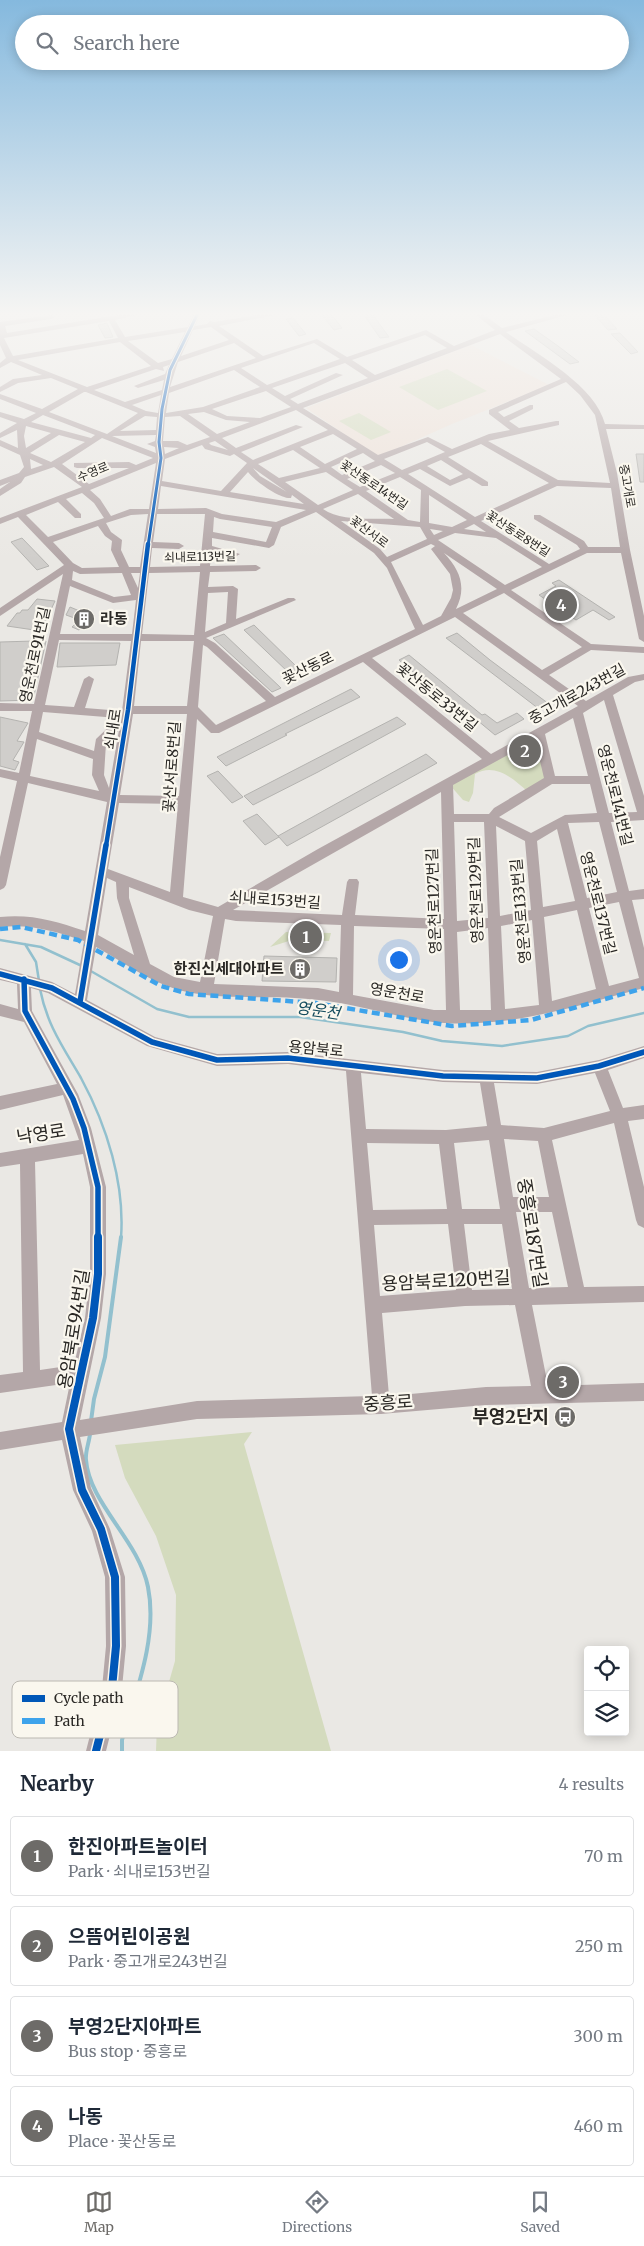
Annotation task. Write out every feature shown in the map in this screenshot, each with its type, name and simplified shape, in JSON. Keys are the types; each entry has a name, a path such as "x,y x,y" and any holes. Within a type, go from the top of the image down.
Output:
{"street":[{"path":"2,397 107,435 162,458"},
{"path":"0,436 71,397"},
{"path":"104,397 144,413 162,415 205,409 241,397"},
{"path":"124,405 149,397"},
{"path":"162,458 159,444 165,397"},
{"name":"꽃산동로8번길","path":"280,397 329,432 363,450 549,568"},
{"path":"284,399 289,397"},
{"name":"수영로","path":"2,518 20,514 162,458 328,397"},
{"path":"516,430 492,412 528,397"},
{"name":"중고개로","path":"587,397 599,415 603,426 625,550 644,634"},
{"path":"520,400 539,413"},
{"path":"504,420 530,407"},
{"path":"205,409 226,418 267,420 329,432"},
{"path":"0,470 3,481 53,464 144,413"},
{"name":"꽃산서로","path":"181,413 236,451 275,485 319,510 377,551 391,567 421,630"},
{"path":"0,414 57,433 92,441"},
{"path":"0,493 12,486 28,467 24,453 19,445 23,423"},
{"path":"46,541 130,512 210,512 277,526 319,510 359,490 481,440 516,430 556,423"},
{"path":"603,426 644,427"},
{"path":"205,443 208,447 230,453 299,427"},
{"path":"107,435 160,432"},
{"path":"223,494 250,465 329,432"},
{"path":"24,453 57,433"},
{"path":"342,478 378,460 428,439 451,452"},
{"path":"481,440 556,483 615,486"},
{"path":"0,443 53,464 73,477 98,500 108,534 117,540 116,550 139,597 113,600 65,582"},
{"path":"133,446 178,444 187,449"},
{"name":"꽃산동로14번길","path":"293,446 407,523"},
{"path":"275,485 326,468 363,450"},
{"path":"73,477 77,471 77,458 74,452"},
{"path":"440,456 485,484"},
{"name":"쇠내로","path":"80,1002 103,872 110,798 128,712 138,637 139,597 162,458"},
{"name":"수영로","path":"77,465 129,465 136,468"},
{"path":"420,465 450,483 469,474"},
{"path":"158,483 319,510"},
{"path":"474,521 556,483"},
{"path":"425,489 424,526 436,549 455,571 458,579 456,600 444,619"},
{"path":"60,499 78,516"},
{"name":"꽃산서로","path":"319,510 346,520 368,521"},
{"name":"꽃산서로8번길","path":"176,899 210,512"},
{"path":"0,614 70,564 20,514"},
{"path":"537,516 581,543 585,550"},
{"name":"꽃산동로14번길","path":"368,521 407,523"},
{"name":"꽃산동로8번길","path":"386,561 474,521"},
{"path":"407,523 499,536"},
{"path":"208,534 269,545 277,526"},
{"path":"432,540 589,647 644,650"},
{"path":"148,545 178,546"},
{"path":"207,548 235,554"},
{"name":"꽃산동로","path":"192,709 215,730 585,550 625,550"},
{"name":"쇠내로113번길","path":"70,564 80,571 256,568"},
{"name":"영운천로91번길","path":"0,885 25,778 70,564"},
{"path":"632,584 644,585"},
{"path":"204,590 233,590 231,624"},
{"path":"55,637 198,638 291,600"},
{"path":"456,613 541,675 581,709"},
{"path":"198,638 211,645 274,702"},
{"path":"541,675 589,647"},
{"name":"꽃산동로33번길","path":"365,658 490,760"},
{"name":"중고개로243번길","path":"220,912 278,877 632,679 644,677"},
{"path":"78,711 89,679"},
{"path":"606,694 644,816"},
{"path":"0,707 128,712 192,709"},
{"name":"영운천로141번길","path":"581,709 593,780 644,974"},
{"path":"110,798 98,775 100,742 128,712"},
{"path":"539,732 550,780 593,780"},
{"path":"34,734 100,757"},
{"path":"0,773 110,798 185,800"},
{"name":"영운천로129번길","path":"498,1015 490,820 498,811 550,780"},
{"name":"영운천로127번길","path":"447,784 453,1017"},
{"name":"영운천로133번길","path":"546,1008 532,839 565,819 644,816"},
{"path":"448,818 491,818 532,839"},
{"name":"영운천로137번길","path":"561,821 604,992"},
{"name":"쇠내로153번길","path":"103,872 176,899 236,916 452,926 494,922 581,903 644,894"},
{"path":"122,879 123,898 145,968"},
{"path":"346,1000 348,921 353,882"},
{"path":"206,988 220,912"},
{"name":"영운천로","path":"0,922 23,920 56,926 170,981 206,988 318,994 434,1016 453,1017 533,1012 644,982"},
{"name":"용암북로","path":"0,974 52,988 152,1042 217,1060 288,1058 443,1076 536,1078 599,1066 644,1052"},
{"name":"용암북로94번길","path":"24,979 25,1011 73,1099 88,1146 98,1187 100,1233 93,1318 82,1373 75,1428"},
{"path":"0,1010 28,1017"},
{"path":"353,1065 380,1404"},
{"path":"599,1066 618,1115 644,1220"},
{"name":"중흥로187번길","path":"486,1077 522,1297 541,1394"},
{"path":"1,1102 66,1088"},
{"path":"359,1136 446,1136 496,1132 544,1135 618,1115 644,1112"},
{"path":"544,1135 578,1296"},
{"path":"446,1136 465,1298"},
{"name":"낙영로","path":"0,1160 88,1146"},
{"path":"27,1155 32,1379"},
{"path":"365,1218 455,1216 559,1205"},
{"name":"용암북로120번길","path":"372,1305 465,1298 644,1294"},
{"name":"용암북로94번길","path":"0,1384 82,1373"},
{"name":"중흥로","path":"75,1428 197,1410 380,1404 486,1396 644,1392"},
{"path":"0,1441 75,1428 82,1490 101,1529 115,1577 116,1655 113,1681"},
{"path":"96,1751 99,1738"}],"shaded area":[{"path":"336,397 520,397 378,457 306,408"}],"green space":[{"path":"415,397 472,397 438,410"},
{"path":"359,413 391,432 371,440 339,421"},
{"path":"539,734 549,780 528,792 510,777 490,770 475,774 473,793 469,802 463,800 449,784"},
{"path":"286,932 331,933 329,941 292,940 270,947"},
{"path":"252,1432 244,1444 331,1751 156,1751 156,1738 178,1738 178,1681 169,1681 175,1661 176,1595 156,1536 125,1478 115,1445"}],"building":[{"path":"636,454 644,454 644,482 640,482"},
{"path":"22,538 49,566 37,570 11,542"},
{"path":"559,580 615,617 609,620 593,610 576,620 539,595 556,586 552,583"},
{"path":"37,599 55,601 41,631 7,626 17,613 20,613 22,610 28,610"},
{"name":"라동","path":"70,607 94,617 79,630 72,627 80,620 66,615"},
{"path":"254,625 299,669 289,673 244,630"},
{"path":"457,633 549,704 539,709 446,638"},
{"path":"224,634 281,688 272,692 213,638"},
{"path":"46,641 33,700 0,701 0,642"},
{"path":"60,643 120,643 116,665 57,667"},
{"path":"409,655 482,715 485,714 497,723 517,713 524,719 495,735 471,715 467,717 399,660"},
{"path":"351,689 360,697 226,766 217,757"},
{"path":"0,717 28,723 17,741 24,742 13,760 19,762 15,770 0,766"},
{"path":"397,717 406,724 318,772 253,805 244,796"},
{"path":"426,754 437,763 287,846 278,836"},
{"path":"218,771 243,797 232,803 207,776"},
{"path":"257,814 279,837 265,845 243,821"},
{"name":"한진신세대아파트","path":"264,956 337,958 336,982 262,981"}],"waterway":[{"name":"영운천","path":"0,940 25,944"},
{"name":"영운천","path":"25,944 41,947 82,966"},
{"path":"25,944 36,962 39,981"},
{"name":"영운천","path":"89,970 157,1009 189,1017 300,1017 403,1032 442,1041 502,1046 568,1036 588,1026 644,1013"},
{"path":"40,989 51,1025 81,1078 106,1135 117,1176 120,1197 121,1237"},
{"path":"91,1421 94,1399 105,1357 121,1237"},
{"path":"90,1434 86,1457 89,1476 96,1492 135,1554 143,1570 148,1587 150,1625 148,1645 140,1681"},
{"path":"122,1751 123,1738"}],"marked path":[{"path":"0,929 21,927 78,940 161,986 189,994 316,1003 452,1026 531,1020 644,988"}],"cycle path":[{"path":"80,1002 128,710 147,552 161,458 159,442 165,397"},
{"path":"0,974 52,988 152,1042 217,1060 288,1058 443,1076 537,1078 599,1066 644,1052"},
{"path":"24,979 25,1011 73,1099 84,1128 98,1187 98,1274 93,1318 69,1429 82,1490 101,1529 115,1577 116,1646 113,1681"},
{"path":"96,1751 99,1738"}],"place":[{"name":"나동","path":"561,605"},
{"name":"라동","path":"84,619"},
{"name":"으뜸어린이공원","path":"525,751"},
{"name":"한진아파트놀이터","path":"306,937"},
{"name":"한진신세대아파트","path":"300,969"},
{"name":"부영2단지아파트","path":"563,1382"},
{"name":"부영2단지","path":"565,1417"}]}
